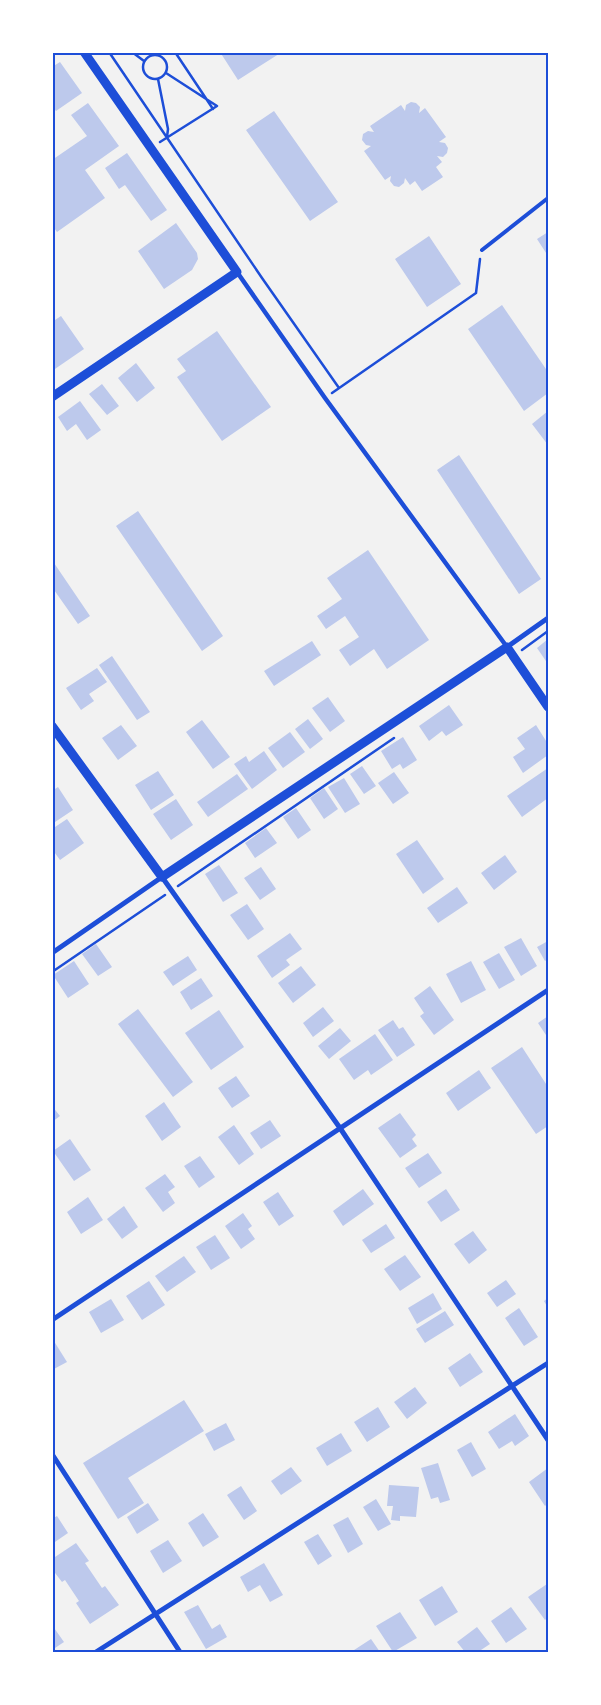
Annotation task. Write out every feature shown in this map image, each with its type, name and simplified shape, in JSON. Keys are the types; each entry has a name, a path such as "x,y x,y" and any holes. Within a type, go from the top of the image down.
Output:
{"street":[{"path":"84,52 324,398 507,647 548,707"},
{"path":"52,397 237,272"},
{"path":"52,953 548,618"},
{"path":"52,726 172,890 340,1128 548,1440"},
{"path":"52,1320 548,990"},
{"path":"96,1652 548,1363"},
{"path":"52,1454 154,1615 180,1652"}],"lane":[{"path":"482,250 548,198"}],"path":[{"path":"109,52 166,138 339,388"},
{"path":"132,52 144,61"},
{"path":"175,52 205,98"},
{"path":"153,54 165,60 168,68 166,73 158,79 150,78 144,73 144,61 153,54"},
{"path":"166,73 217,106 166,138"},
{"path":"158,79 168,129 166,138"},
{"path":"324,398 476,293 482,250"},
{"path":"513,656 548,631"},
{"path":"52,972 399,734"}],"building":[{"path":"220,52 282,52 238,80"},
{"path":"60,62 82,93 56,111 52,106 52,67"},
{"path":"411,102 416,103 420,107 419,113 425,108 446,137 439,142 445,143 448,148 447,153 443,157 437,156 442,162 436,167 443,177 422,191 415,181 410,185 405,178 404,183 399,187 394,186 390,181 391,176 385,180 364,151 371,146 366,145 362,140 363,134 368,131 374,132 370,126 401,105 405,111 406,105"},
{"path":"88,103 119,146 85,170 105,198 57,232 52,225 52,160 87,136 71,115"},
{"path":"274,111 338,202 310,221 246,130"},
{"path":"127,153 167,210 151,221 125,185 119,189 105,168"},
{"path":"176,223 197,253 198,259 192,270 164,289 138,251"},
{"path":"548,232 548,256 537,239"},
{"path":"429,236 461,284 427,307 395,259"},
{"path":"502,305 548,372 548,393 524,411 468,329"},
{"path":"61,316 84,349 52,371 52,322"},
{"path":"217,331 271,407 222,441 177,377 186,371 177,359"},
{"path":"136,363 155,388 137,402 118,378"},
{"path":"102,384 119,406 107,415 89,394"},
{"path":"80,401 101,430 87,440 76,424 67,431 58,417"},
{"path":"548,411 548,445 532,424"},
{"path":"459,455 541,579 519,594 437,470"},
{"path":"138,511 223,636 202,651 116,526"},
{"path":"368,550 429,640 387,669 374,649 350,666 339,650 359,637 345,616 326,629 317,616 342,599 327,578"},
{"path":"52,560 90,616 78,624 52,587"},
{"path":"548,639 548,664 537,648"},
{"path":"312,641 321,655 274,686 264,671"},
{"path":"112,656 150,712 137,720 99,665"},
{"path":"97,668 107,682 89,694 94,701 81,710 66,688"},
{"path":"328,697 345,721 330,732 312,708"},
{"path":"449,705 463,725 446,736 442,731 429,741 419,726"},
{"path":"308,719 323,739 310,749 295,729"},
{"path":"202,720 230,757 213,769 186,732"},
{"path":"121,725 137,746 118,760 102,738"},
{"path":"536,725 548,744 548,755 523,773 513,757 525,749 517,738"},
{"path":"290,732 305,752 283,768 268,748"},
{"path":"403,737 417,760 403,769 400,764 392,769 381,751"},
{"path":"264,751 277,770 252,789 234,764 246,756 249,762"},
{"path":"362,766 376,786 364,794 350,774"},
{"path":"548,768 548,798 522,817 507,796"},
{"path":"158,771 174,795 151,810 135,785"},
{"path":"394,772 409,793 393,804 378,783"},
{"path":"237,774 248,789 208,817 197,802"},
{"path":"344,778 360,804 345,813 328,787"},
{"path":"58,787 73,810 52,824 52,791"},
{"path":"324,788 338,809 324,819 310,798"},
{"path":"176,799 193,825 171,840 153,814"},
{"path":"296,808 311,830 298,839 283,817"},
{"path":"67,819 84,843 60,860 52,849 52,829"},
{"path":"266,828 277,843 255,858 245,843"},
{"path":"417,840 444,879 423,894 396,854"},
{"path":"505,855 517,872 494,890 481,873"},
{"path":"219,865 238,893 223,902 205,874"},
{"path":"261,867 276,889 260,900 244,878"},
{"path":"457,887 468,903 438,923 427,908"},
{"path":"247,904 264,929 248,940 230,915"},
{"path":"290,933 302,949 286,960 290,965 272,978 257,956"},
{"path":"521,938 537,966 521,976 504,947"},
{"path":"548,941 548,959 545,961 537,947"},
{"path":"96,944 112,967 98,976 82,954"},
{"path":"499,953 515,980 499,989 483,962"},
{"path":"188,956 197,970 173,986 163,972"},
{"path":"74,961 89,984 68,998 53,975"},
{"path":"471,961 486,990 461,1003 446,974"},
{"path":"301,966 316,985 293,1003 278,983"},
{"path":"201,978 213,996 191,1010 180,992"},
{"path":"430,986 454,1020 434,1035 420,1016 424,1013 414,998"},
{"path":"323,1007 334,1021 313,1037 303,1023"},
{"path":"138,1009 193,1082 173,1097 118,1024"},
{"path":"219,1010 244,1047 211,1070 185,1033"},
{"path":"548,1016 548,1038 538,1023"},
{"path":"393,1020 399,1029 403,1027 415,1045 397,1057 378,1030"},
{"path":"340,1028 351,1041 329,1059 318,1046"},
{"path":"375,1034 393,1060 371,1075 368,1070 354,1080 339,1059"},
{"path":"522,1047 548,1087 548,1126 536,1134 491,1068"},
{"path":"479,1070 491,1088 458,1111 446,1093"},
{"path":"236,1076 250,1096 232,1108 218,1088"},
{"path":"164,1102 181,1127 162,1141 145,1116"},
{"path":"52,1106 60,1116 52,1122"},
{"path":"400,1113 416,1135 412,1139 417,1146 400,1158 378,1128"},
{"path":"270,1120 281,1136 261,1149 250,1133"},
{"path":"234,1125 254,1154 239,1165 218,1137"},
{"path":"70,1139 91,1170 74,1181 53,1151"},
{"path":"428,1153 442,1173 419,1188 405,1168"},
{"path":"200,1156 215,1177 199,1188 184,1166"},
{"path":"165,1174 175,1187 168,1192 175,1203 163,1212 145,1188"},
{"path":"363,1189 374,1204 343,1226 333,1211"},
{"path":"446,1189 460,1210 441,1222 427,1202"},
{"path":"278,1192 294,1216 279,1226 263,1202"},
{"path":"88,1197 103,1220 81,1234 67,1212"},
{"path":"124,1206 138,1227 122,1239 107,1219"},
{"path":"243,1213 252,1226 248,1229 255,1239 241,1249 225,1226"},
{"path":"386,1224 395,1238 371,1253 362,1240"},
{"path":"473,1231 487,1250 469,1264 454,1244"},
{"path":"215,1235 230,1258 211,1270 196,1247"},
{"path":"405,1255 421,1277 400,1291 384,1269"},
{"path":"184,1256 196,1272 167,1292 155,1276"},
{"path":"506,1280 516,1294 497,1307 487,1293"},
{"path":"149,1281 165,1305 142,1320 126,1296"},
{"path":"433,1293 442,1309 417,1324 408,1308"},
{"path":"548,1298 548,1308 544,1301"},
{"path":"111,1299 124,1320 101,1333 89,1312"},
{"path":"519,1308 538,1337 524,1346 505,1318"},
{"path":"445,1311 454,1325 425,1343 416,1329"},
{"path":"52,1338 67,1362 52,1370"},
{"path":"470,1353 483,1372 460,1387 448,1368"},
{"path":"415,1387 427,1403 407,1419 394,1402"},
{"path":"184,1400 204,1431 128,1478 144,1503 118,1519 83,1463"},
{"path":"378,1407 390,1427 367,1442 354,1422"},
{"path":"515,1414 529,1436 515,1446 512,1441 499,1449 488,1432"},
{"path":"226,1423 235,1440 214,1451 205,1434"},
{"path":"341,1433 352,1451 327,1466 316,1448"},
{"path":"471,1442 486,1469 472,1477 457,1450"},
{"path":"438,1463 450,1500 440,1503 438,1497 431,1499 421,1468"},
{"path":"291,1467 302,1481 281,1495 271,1481"},
{"path":"548,1468 548,1503 545,1506 529,1482"},
{"path":"389,1485 419,1487 416,1517 400,1516 400,1521 391,1520 393,1506 387,1506"},
{"path":"241,1486 257,1511 244,1520 227,1495"},
{"path":"376,1499 391,1524 378,1531 363,1507"},
{"path":"148,1503 159,1520 137,1534 127,1517"},
{"path":"203,1513 219,1537 203,1547 188,1523"},
{"path":"57,1516 68,1533 52,1544 52,1519"},
{"path":"348,1517 363,1544 348,1553 333,1525"},
{"path":"318,1534 332,1556 318,1565 304,1542"},
{"path":"168,1540 182,1561 163,1573 150,1551"},
{"path":"76,1543 89,1561 85,1563 102,1588 105,1586 119,1605 90,1624 76,1603 79,1601 65,1580 62,1582 52,1569 52,1559"},
{"path":"264,1563 283,1595 270,1602 260,1585 248,1592 240,1577"},
{"path":"547,1584 548,1617 545,1620 528,1597"},
{"path":"442,1586 458,1612 435,1626 419,1600"},
{"path":"198,1605 212,1629 220,1624 227,1637 206,1649 184,1612"},
{"path":"511,1607 527,1629 506,1643 491,1621"},
{"path":"400,1612 417,1638 393,1652 376,1626"},
{"path":"52,1625 64,1642 52,1650"},
{"path":"477,1627 490,1644 478,1652 465,1652 457,1642"},
{"path":"371,1639 380,1652 351,1652"}]}
